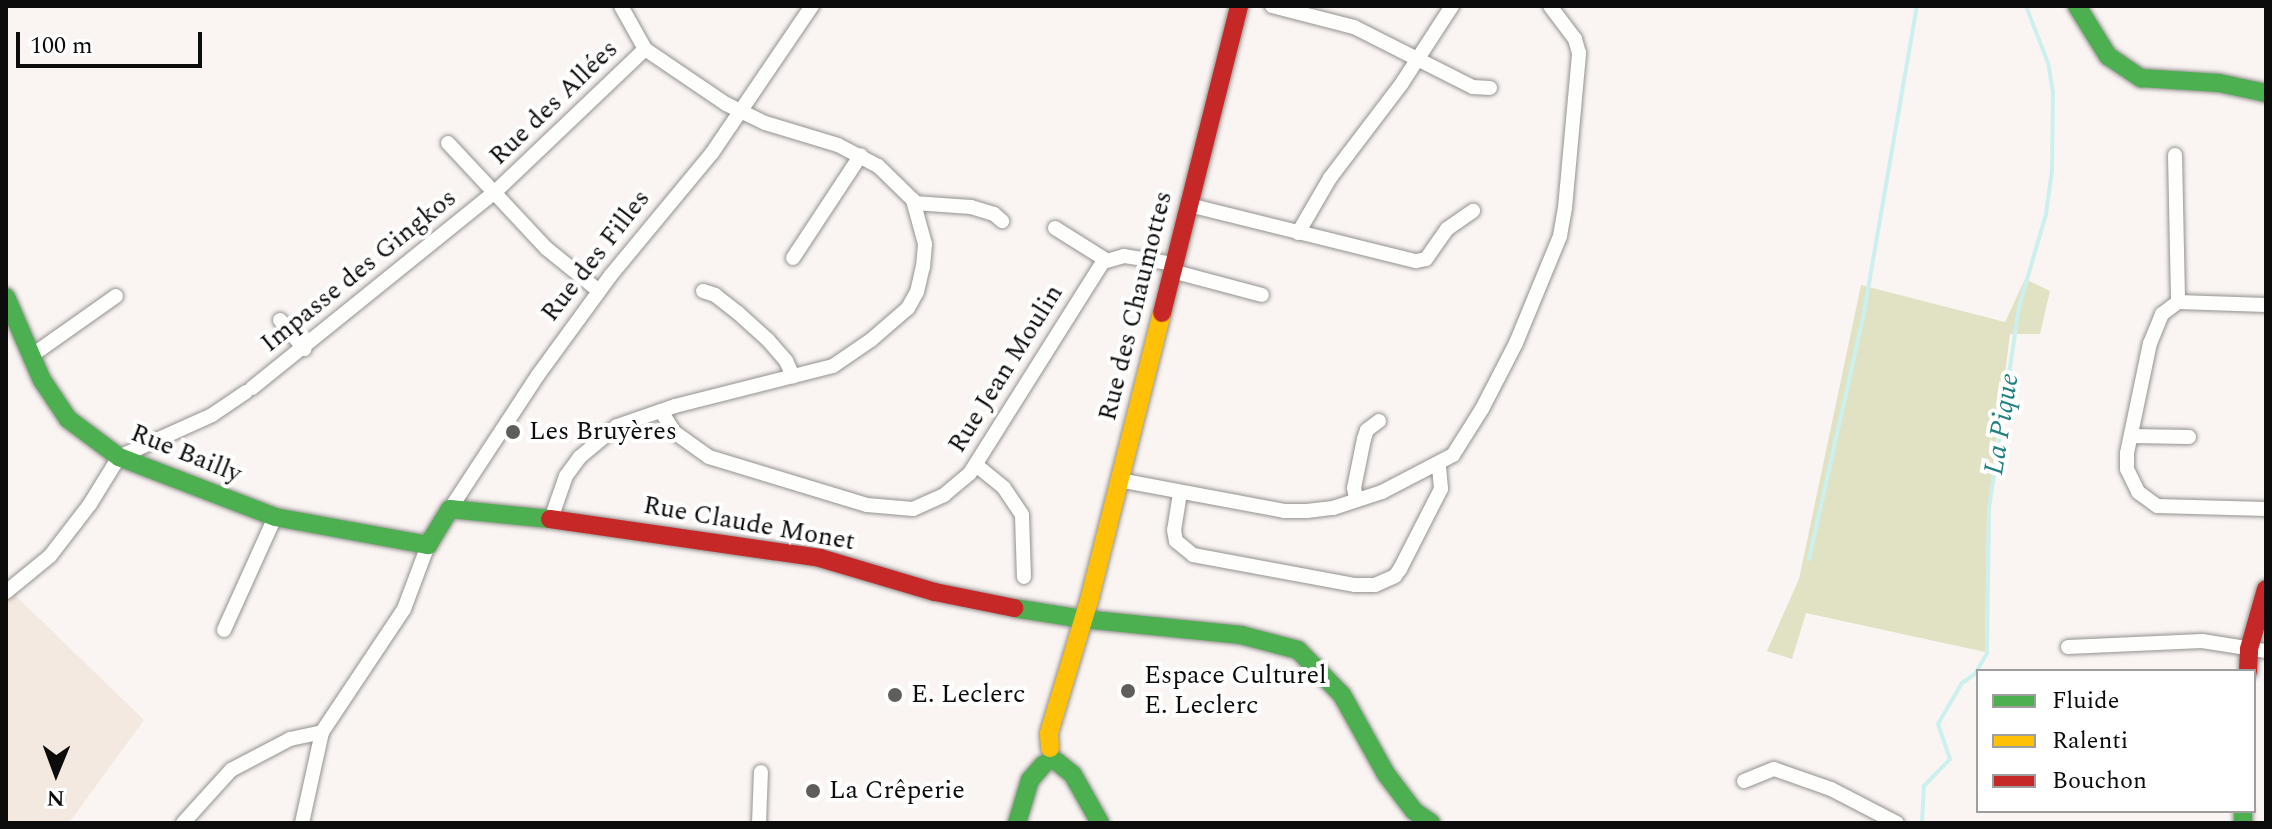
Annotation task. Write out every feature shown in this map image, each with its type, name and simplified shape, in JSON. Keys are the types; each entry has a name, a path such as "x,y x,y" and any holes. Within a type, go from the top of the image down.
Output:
{"street":[{"name":"Rue des Filles","path":"428,545 538,375 599,291 742,112 812,6"},
{"name":"Rue des Chaumottes","path":"1050,758 1049,733 1083,619 1239,6"},
{"path":"1272,6 1308,10 1354,27 1473,87 1490,88"},
{"path":"1298,233 1330,178 1452,6"},
{"path":"1119,480 1284,511 1333,508 1439,465 1453,455 1482,409 1516,343 1560,236 1567,194 1579,53 1575,39 1550,6"},
{"path":"2077,6 2108,56 2141,78 2219,83 2266,93"},
{"path":"551,519 566,476 580,457 617,426 661,411 833,366 851,355 908,308 917,292 925,244 914,203 902,187 861,155 742,112 645,49 626,9"},
{"name":"Rue des Allées","path":"496,191 645,49"},
{"path":"448,143 546,248 599,291"},
{"path":"793,258 861,155"},
{"path":"2175,155 2178,302"},
{"name":"Impasse des Gingkos","path":"119,457 212,415 249,390 304,349 391,273 496,191"},
{"path":"914,203 971,207 994,214 1002,221"},
{"path":"1189,205 1421,260 1429,255 1447,229 1473,211"},
{"path":"1055,228 1106,260 1124,256 1173,267 1262,295"},
{"name":"Rue Jean Moulin","path":"661,411 674,432 709,457 885,509 913,509 955,487 976,465 1106,260"},
{"path":"703,291 726,303 768,340 786,361 793,376"},
{"path":"31,356 116,296"},
{"name":"Rue Bailly","path":"6,297 31,356 68,419 119,457 275,517 428,545"},
{"path":"2266,305 2178,302 2162,314 2153,332 2127,453 2131,481 2145,499 2157,506 2266,509"},
{"path":"280,320 304,349"},
{"path":"1356,500 1354,488 1364,439 1367,430 1379,421"},
{"path":"2131,436 2189,437"},
{"path":"6,592 50,556 90,504 119,457"},
{"path":"976,465 1004,488 1022,515 1024,577"},
{"path":"1180,493 1174,530 1176,541 1193,555 1355,585 1375,585 1395,576 1400,569 1441,489 1439,465"},
{"name":"Rue Claude Monet","path":"450,509 551,519 820,558 935,592 1083,619 1241,635 1298,650 1342,695 1386,774 1414,811 1431,823"},
{"path":"224,630 275,517"},
{"path":"302,823 322,732 404,609 428,545"},
{"path":"2249,669 2257,650 2266,589"},
{"path":"2068,647 2202,641 2257,650"},
{"path":"183,823 231,770 290,739 322,732"},
{"path":"1017,823 1030,780 1050,758 1073,775 1100,823"},
{"path":"1744,781 1774,769 1831,789 1897,823"},
{"path":"759,823 761,772"}],"shaded area":[{"path":"6,579 18,598 144,720 69,823 6,823"}],"green space":[{"path":"2025,279 2050,291 2040,334 2010,334 1987,514 1985,652 1806,613 1792,659 1767,651 1799,579 1861,285 2005,322"}],"waterway":[{"path":"1809,559 1863,318 1917,6"},
{"name":"La Pique","path":"1978,669 1987,653 1989,508 2019,307 2046,214 2052,171 2053,93 2048,63 2026,6"},
{"name":"La Pique","path":"1922,823 1924,786 1950,759 1938,724 1962,683 1976,672"}],"traffic: fast":[{"path":"2077,6 2108,56 2141,78 2219,83 2266,93"},
{"path":"6,297 42,380 68,419 119,457 275,517 428,545 450,509 550,519"},
{"path":"1014,608 1083,619 1241,635 1298,650 1342,695 1386,774 1414,811 1431,823"},
{"path":"1056,761 1073,775 1100,823"},
{"path":"1017,823 1030,780 1044,764"},
{"path":"2243,813 2243,823"}],"traffic: slow":[{"path":"1050,748 1049,733 1090,597 1162,313"}],"traffic: jam":[{"path":"1162,313 1239,6"},
{"path":"550,519 820,558 935,592 1014,608"},
{"path":"2248,669 2249,649 2266,589"}],"place":[{"name":"Les Bruyères","path":"513,432"},
{"name":"Espace Culturel E. Leclerc","path":"1128,691"},
{"name":"E. Leclerc","path":"895,695"},
{"name":"La Crêperie","path":"813,791"}]}
